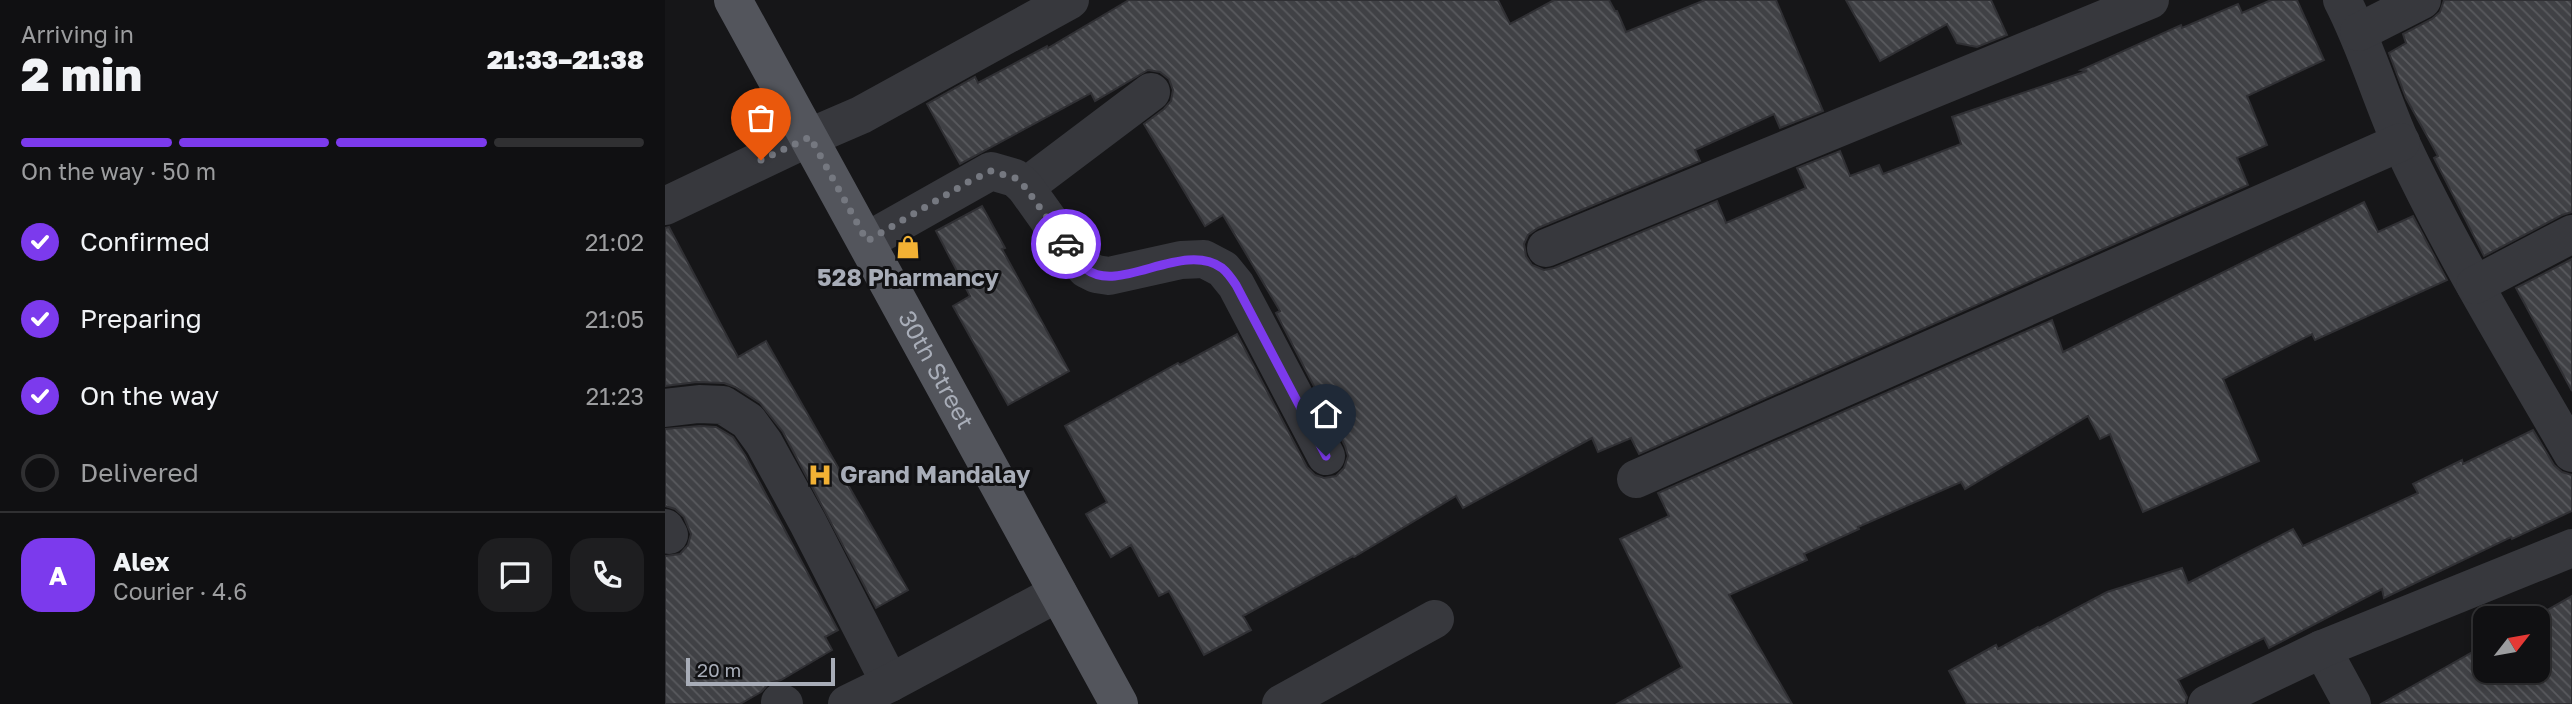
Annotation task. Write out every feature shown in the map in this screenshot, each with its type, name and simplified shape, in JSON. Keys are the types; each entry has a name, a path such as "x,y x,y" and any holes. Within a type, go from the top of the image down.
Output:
{"main road":[{"name":"30th Street","path":"733,0 1119,704"}],"street":[{"path":"665,206 929,80 1070,0"},
{"path":"1546,248 2150,0"},
{"path":"2422,0 2350,16 2401,142 2475,285 2572,453"},
{"path":"1025,187 1151,92"},
{"path":"1636,479 2401,142"},
{"path":"867,241 991,171 1015,178 1025,187 1070,250 1086,269 1096,274 1109,276 1181,260 1204,259 1223,269 1236,285 1326,456"},
{"path":"2475,285 2572,234"},
{"path":"665,408 699,404 723,405 748,421 764,443 808,523 890,683"},
{"path":"2207,704 2322,649 2572,548"},
{"path":"846,704 1058,593"},
{"path":"1281,704 1435,619"},
{"path":"2322,649 2352,704"}],"building":[{"path":"1129,0 1498,0 1510,24 1554,0 1609,0 1626,32 1705,0 1776,0 1823,111 1780,128 1774,114 1695,150 1700,161 1538,228 1528,235 1524,244 1526,256 1532,265 1544,270 1717,201 1726,223 1806,188 1797,168 1840,151 1850,176 1879,165 1883,174 1961,144 1952,117 2087,71 2081,70 2181,25 2182,28 2238,4 2242,13 2271,0 2297,0 2324,60 2247,96 2267,145 2237,158 2248,185 1639,454 1631,438 1598,452 1592,438 1463,508 1456,496 1354,557 1243,616 1251,630 1204,655 1169,591 1159,596 1131,545 1111,557 1086,514 1107,502 1065,426 1178,363 1180,365 1237,334 1307,467 1315,475 1324,478 1336,476 1344,468 1348,456 1276,313 1280,311 1223,215 1205,226 1144,124 1171,101 1173,90 1169,79 1160,72 1148,70 1095,101 1091,93 960,164 927,104 975,77 978,83 1047,46 1048,48"},
{"path":"1846,0 1991,0 2007,35 1977,47 1957,43 1947,24 1880,61"},
{"path":"2444,0 2572,0 2572,212 2484,256 2434,158 2438,156 2406,98 2389,53 2406,43 2403,34 2440,12"},
{"path":"2364,202 2378,232 2413,216 2447,280 2315,340 2312,334 2223,379 2259,461 2143,512 2110,434 2100,439 2088,416 1965,489 1961,482 1858,527 1859,529 1804,554 1807,560 1729,595 1792,704 1617,704 1682,667 1620,539 1669,516 1658,493 2052,320 2063,352"},
{"path":"982,206 1005,248 1002,249 1069,371 1008,405 953,306 970,296 936,231"},
{"path":"669,227 738,357 766,341 908,590 876,608 783,432 760,403 724,383 697,382 665,386 665,228"},
{"path":"2572,259 2572,391 2516,288"},
{"path":"716,427 733,437 838,630 825,637 832,650 781,680 769,683 761,692 740,704 665,704 665,556 680,554 688,545 691,534 684,517 675,509 665,506 665,429"},
{"path":"2533,430 2554,465 2562,472 2572,475 2572,511 2384,598 2382,589 2269,648 2264,638 2178,680 2187,697 2185,704 1967,704 1949,671 1996,645 1998,649 2107,592 2182,568 2188,583 2293,529 2303,546 2418,493 2413,484 2462,460 2463,464"},
{"path":"2572,596 2572,704 2381,704 2473,652 2473,683 2550,683 2550,608"}],"way so far":[{"path":"761,160 810,137 867,241 970,181 991,171 1002,173 1015,178 1025,187 1066,244"}],"place":[{"name":"528 Pharmancy","path":"908,247"},
{"name":"Grand Mandalay","path":"820,475"}],"route":[{"path":"1066,244 1086,269 1096,274 1109,276 1142,271 1181,260 1204,259 1223,269 1236,285 1326,456"}]}
